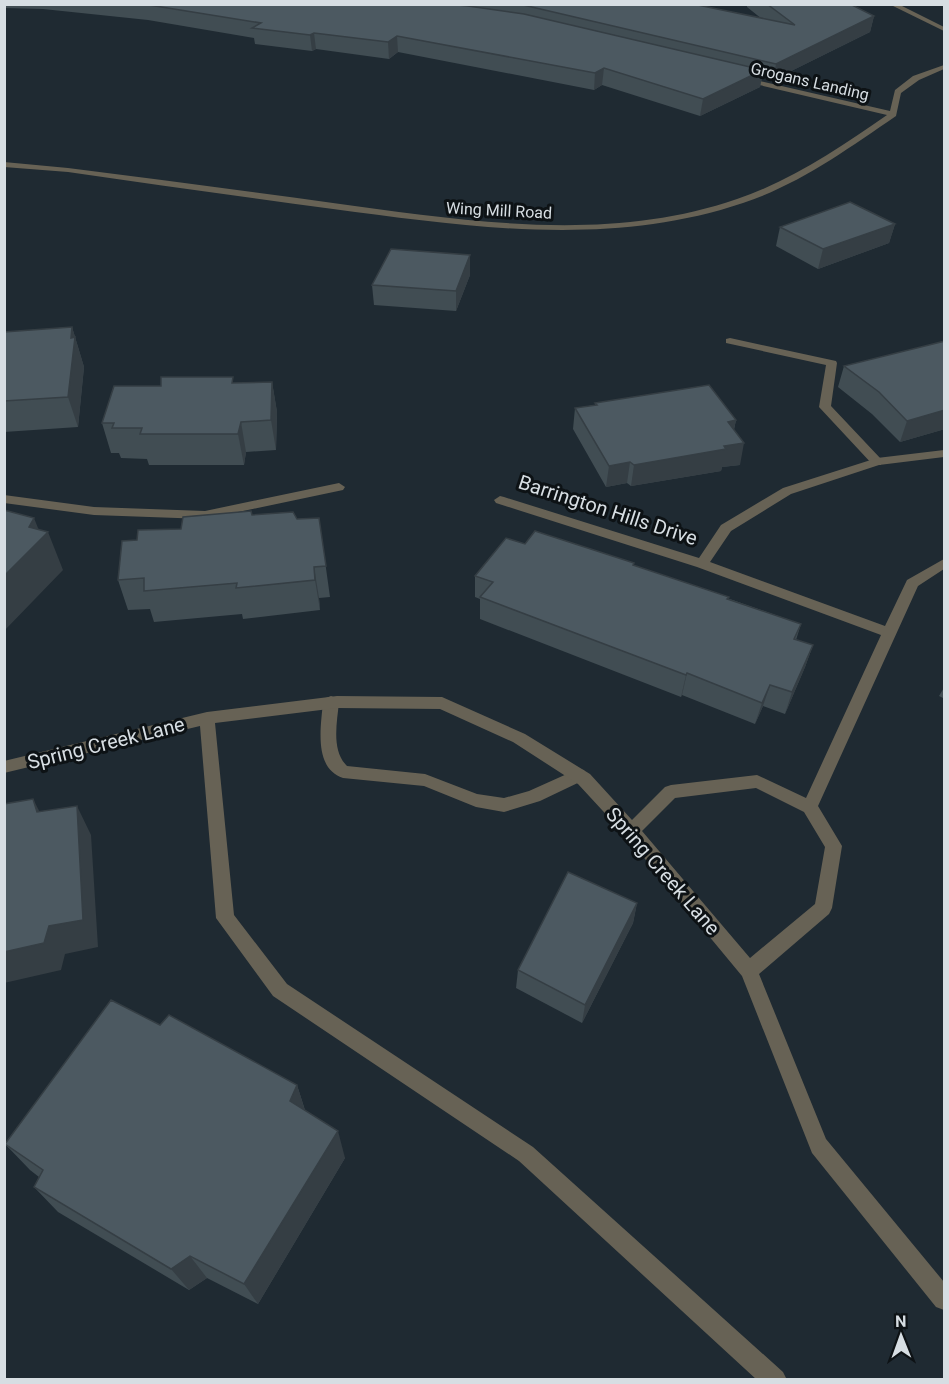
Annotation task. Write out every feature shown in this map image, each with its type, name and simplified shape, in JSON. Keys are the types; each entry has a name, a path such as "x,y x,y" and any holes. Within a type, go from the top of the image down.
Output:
{"street":[{"path":"892,4 945,29"},
{"path":"893,114 898,92 916,78 945,68"},
{"name":"Grogans Landing","path":"729,75 893,114"},
{"name":"Wing Mill Road","path":"4,164 68,170 421,220 526,229 581,228 640,224 737,203 779,187 893,114"},
{"path":"730,341 832,363 825,407 877,462"},
{"name":"Barrington Hills Drive","path":"702,564 726,528 787,491 877,462 945,454"},
{"path":"4,499 94,512 205,515 339,487"},
{"name":"Barrington Hills Drive","path":"500,500 702,564 890,633"},
{"path":"810,807 912,583 945,563"},
{"path":"331,702 328,735 332,761 343,772 425,780 476,800 504,805 534,796 578,775"},
{"name":"Spring Creek Lane","path":"4,767 207,718 331,702 442,703 519,738 584,779 632,831 748,971 819,1146 945,1299"},
{"name":"Spring Creek Lane","path":"207,718 225,918 279,990 526,1154 775,1380"},
{"path":"632,831 671,792 757,781 810,807 834,846 823,908 748,971"}],"building":[{"path":"143,4 447,4 468,6 524,14 763,70 703,99 604,68 595,73 397,36 388,42 252,28 261,23"},
{"path":"519,4 693,4 795,25 767,4 850,4 874,16 776,64"},
{"path":"850,202 895,224 823,249 780,227"},
{"path":"391,249 470,255 456,291 372,285"},
{"path":"72,327 71,338 75,337 68,397 4,401 4,332"},
{"path":"945,341 945,410 907,421 879,392 844,366"},
{"path":"161,377 233,377 232,383 272,382 271,420 241,422 238,434 140,434 142,428 112,428 114,423 102,423 114,386 161,386"},
{"path":"709,385 736,420 728,422 744,443 724,446 726,449 634,465 630,462 609,466 575,408 597,405 595,403"},
{"path":"4,510 34,518 29,527 48,532 4,576"},
{"path":"251,511 252,515 293,512 297,519 319,518 326,566 314,567 315,580 236,588 237,583 144,591 144,578 118,580 122,541 137,540 138,530 181,529 183,517"},
{"path":"535,531 634,563 633,565 801,624 794,639 813,645 792,692 770,685 762,703 480,597 493,582 475,576 506,538 525,544"},
{"path":"33,799 37,812 77,806 83,920 49,926 44,943 4,952 4,804"},
{"path":"568,872 637,903 585,1005 518,970"},
{"path":"111,1000 160,1025 169,1015 297,1085 290,1101 338,1131 244,1284 190,1256 171,1269 34,1187 43,1170 5,1144"}]}
